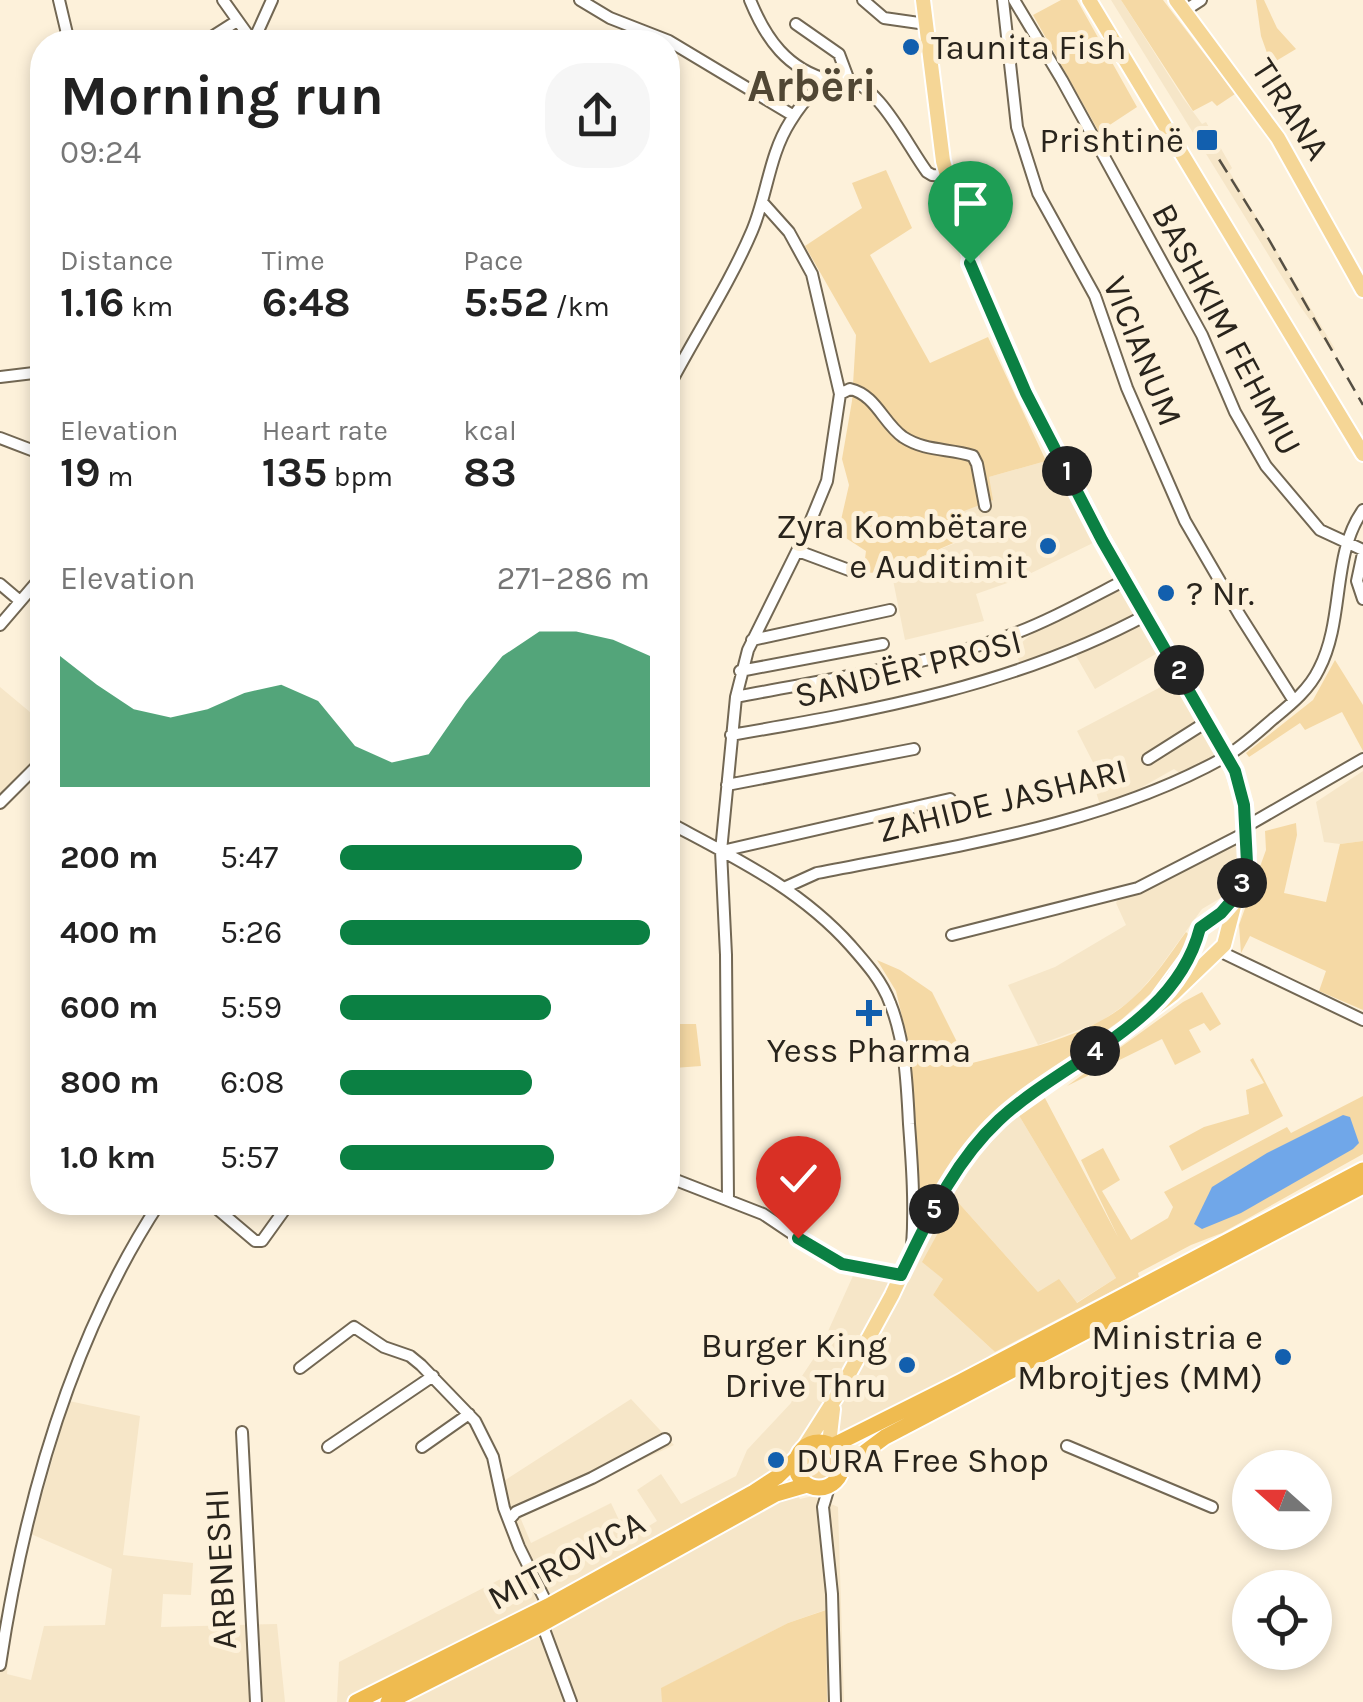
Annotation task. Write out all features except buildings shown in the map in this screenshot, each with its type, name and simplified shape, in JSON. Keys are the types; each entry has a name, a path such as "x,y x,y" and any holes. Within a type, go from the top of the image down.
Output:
{"highway":[{"path":"830,1445 944,1391 1363,1170"},
{"path":"842,1469 885,1437 1363,1186"},
{"path":"815,1442 830,1445 841,1456 840,1476 829,1487 809,1486 797,1474 800,1453 815,1442"},
{"name":"MITROVICA","path":"356,1702 548,1606 754,1492 778,1477 800,1453"},
{"name":"MITROVICA","path":"388,1702 542,1624 776,1494 809,1486"}],"main road":[{"path":"800,1453 838,1394 954,1174 984,1136 1019,1104 1188,980 1222,942 1247,863 1247,829 1240,787 1228,755 1102,540 1004,345 976,278 946,176 923,0"},
{"path":"1089,0 1363,454"},
{"name":"TIRANA","path":"1180,5 1278,138 1363,290"},
{"path":"1346,259 1363,282"},
{"name":"TIRANA","path":"1346,259 1363,299"},
{"path":"1142,1017 1186,963 1203,924 1227,906 1241,886"},
{"path":"1212,920 1221,922 1222,942"},
{"path":"1198,938 1202,946 1222,942"},
{"path":"830,1445 830,1419 838,1394"}],"street":[{"path":"59,0 66,30"},
{"path":"223,0 244,30"},
{"path":"258,30 272,0"},
{"path":"580,0 641,30"},
{"path":"750,0 763,29 781,53 810,75 830,80"},
{"path":"862,0 884,18 926,24"},
{"name":"VICIANUM","path":"1003,0 1017,127 1038,194 1095,296 1127,388 1186,521 1294,701"},
{"name":"BASHKIM FEHMIU","path":"1014,0 1193,318 1234,412 1266,466 1320,530 1363,552"},
{"path":"1180,5 1202,0"},
{"path":"221,30 236,20"},
{"path":"796,24 839,54 848,78 876,100 927,172 946,176"},
{"path":"680,48 794,116"},
{"path":"680,366 748,242 763,203 774,155 794,116 820,85 848,78"},
{"path":"728,1200 721,851 736,697 740,671 752,640 798,551 830,468 840,394 812,274 789,232 763,203"},
{"path":"0,377 30,373"},
{"path":"840,394 850,389 861,392 893,428 917,444 973,456 985,506"},
{"path":"0,438 30,449"},
{"path":"1347,545 1363,510"},
{"path":"1347,545 1363,524"},
{"name":"ZAHIDE JASHARI","path":"786,887 817,872 1004,834 1107,808 1228,755 1294,701 1320,669 1333,634 1347,545"},
{"path":"798,551 849,570"},
{"path":"1363,552 1357,581 1363,598"},
{"path":"736,697 889,668 986,643 1067,610 1127,579"},
{"path":"0,584 20,601"},
{"path":"0,625 30,590"},
{"path":"752,640 890,610"},
{"name":"SANDËR PROSI","path":"731,735 924,700 982,684 1078,650 1148,614"},
{"path":"740,671 883,644"},
{"path":"1148,759 1208,721"},
{"path":"727,785 914,749"},
{"path":"952,935 1138,888 1247,829 1363,759"},
{"path":"0,803 30,773"},
{"path":"721,851 950,799"},
{"path":"680,829 786,887 824,916 884,988 901,1042 908,1103 912,1253"},
{"path":"1222,942 1235,958 1363,1020"},
{"path":"680,1182 763,1214 833,1261 901,1275"},
{"path":"0,1664 16,1567 57,1422 102,1311 153,1215"},
{"path":"224,1215 255,1241 268,1236 282,1215"},
{"path":"300,1368 354,1327 384,1347 410,1356 434,1376 488,1443 509,1520 548,1606"},
{"path":"328,1448 434,1376"},
{"path":"422,1447 468,1414"},
{"name":"ARBNESHI","path":"242,1432 256,1702"},
{"path":"509,1520 516,1512 666,1439"},
{"path":"1067,1446 1212,1507"},
{"path":"809,1486 822,1507 832,1594 836,1702"},
{"path":"822,1507 829,1487"},
{"path":"542,1624 571,1702"}],"shaded area":[{"path":"1061,0 1077,0 1137,107 1099,132 1033,15"},
{"path":"1111,0 1121,0 1183,98 1202,124 1206,122 1232,168 1229,171 1335,349 1332,351 1300,306"},
{"path":"1121,0 1163,0 1235,94 1217,106 1212,101 1193,111"},
{"path":"1256,0 1264,0 1277,28 1296,49 1271,64 1261,36"},
{"path":"886,170 912,228 870,255 930,363 988,337 1046,461 989,477 993,500 964,511 972,535 891,570 863,574 866,551 838,533 849,485 842,459 852,401 856,335 805,246 862,208 852,183"},
{"path":"1046,461 1097,541 1019,579 976,594 984,621 905,640 891,570 972,536 964,510 989,477"},
{"path":"1123,584 1228,755 1185,777 1174,769 1100,805 1093,782 1101,778 1077,731 1176,679 1161,651 1095,689 1075,654 1023,675 1015,648 1045,623"},
{"path":"1335,660 1363,705 1363,751 1342,712 1305,730 1300,723 1249,757 1246,753 1313,700"},
{"path":"0,687 30,712 30,780 0,808"},
{"path":"1363,771 1363,841 1324,842 1316,802"},
{"path":"1241,787 1248,852 1241,886 1202,909 1132,1000 1100,1022 1038,1045 1008,985 1055,967 1126,925 1116,903 1123,891 1138,888 1244,831"},
{"path":"1296,823 1297,835 1284,893 1326,902 1340,844 1363,841 1363,1010 1319,991 1326,971 1250,936 1241,953 1239,925 1266,850 1265,831"},
{"path":"1186,932 1192,938 1159,986 1121,1020 1036,1081 1118,1237 1081,1160 1103,1148 1120,1180 1102,1191 1131,1240 1168,1218 1173,1207 1164,1192 1287,1127 1291,1133 1363,1096 1363,1154 995,1352 933,1295 943,1279 922,1262 956,1200 1038,1292 1059,1279 1077,1303 1116,1278 1011,1102 954,1157 922,1214 908,1042 896,991 877,960 932,992 968,1064 1076,1033 1116,1012 1148,983"},
{"path":"1202,992 1221,1024 1210,1031 1204,1023 1189,1030 1201,1052 1175,1065 1162,1039 1067,1086 1183,1002"},
{"path":"680,1024 696,1024 701,1066 680,1068"},
{"path":"1253,1058 1283,1116 1182,1171 1169,1146 1204,1127 1249,1114 1246,1090 1264,1083 1250,1060"},
{"path":"1011,1102 1116,1278 1076,1303 1038,1292 956,1200 943,1279 933,1295 995,1352 950,1382 852,1432 842,1432 837,1427 797,1443 776,1467 800,1499 813,1496 838,1507 844,1702 827,1702 825,1610 788,1623 662,1688 662,1702 337,1702 339,1662 522,1568 493,1488 631,1399 674,1445 520,1517 531,1543 611,1503 619,1520 630,1515 639,1532 657,1521 637,1490 661,1474 681,1504 736,1476 747,1450 791,1403 857,1267 891,1273 954,1157"},
{"path":"69,1401 140,1416 123,1555 193,1563 191,1595 163,1594 161,1627 277,1624 285,1702 0,1702 0,1637 10,1636 7,1674 31,1680 44,1626 105,1625 112,1569 31,1534"},
{"path":"818,1450 829,1454 833,1465 829,1476 818,1480 807,1476 803,1465 807,1454"},
{"path":"826,1610 827,1702 662,1702 661,1688 788,1623"}],"water":[{"path":"1343,1115 1350,1117 1359,1143 1353,1149 1241,1213 1202,1229 1194,1224 1212,1187 1267,1153"}],"railway":[{"path":"1207,140 1363,405"}],"place":[{"name":"Taunita Fish","path":"911,47"},
{"name":"Prishtinë","path":"1207,140"},
{"name":"Zyra Kombëtare e Auditimit","path":"1048,546"},
{"name":"? Nr.","path":"1166,593"},
{"name":"Yess Pharma","path":"869,1013"},
{"name":"Ministria e Mbrojtjes (MM)","path":"1283,1357"},
{"name":"Burger King Drive Thru","path":"907,1365"},
{"name":"DURA Free Shop","path":"776,1460"}],"district":[{"name":"Arbëri","path":"812,85"}],"route":[{"path":"798,1238 833,1261 901,1275 941,1195 984,1136 1019,1104 1142,1017 1186,963 1203,924 1221,913 1234,898 1247,863 1244,805 1228,755 1102,540 1026,393 970,263"}]}
